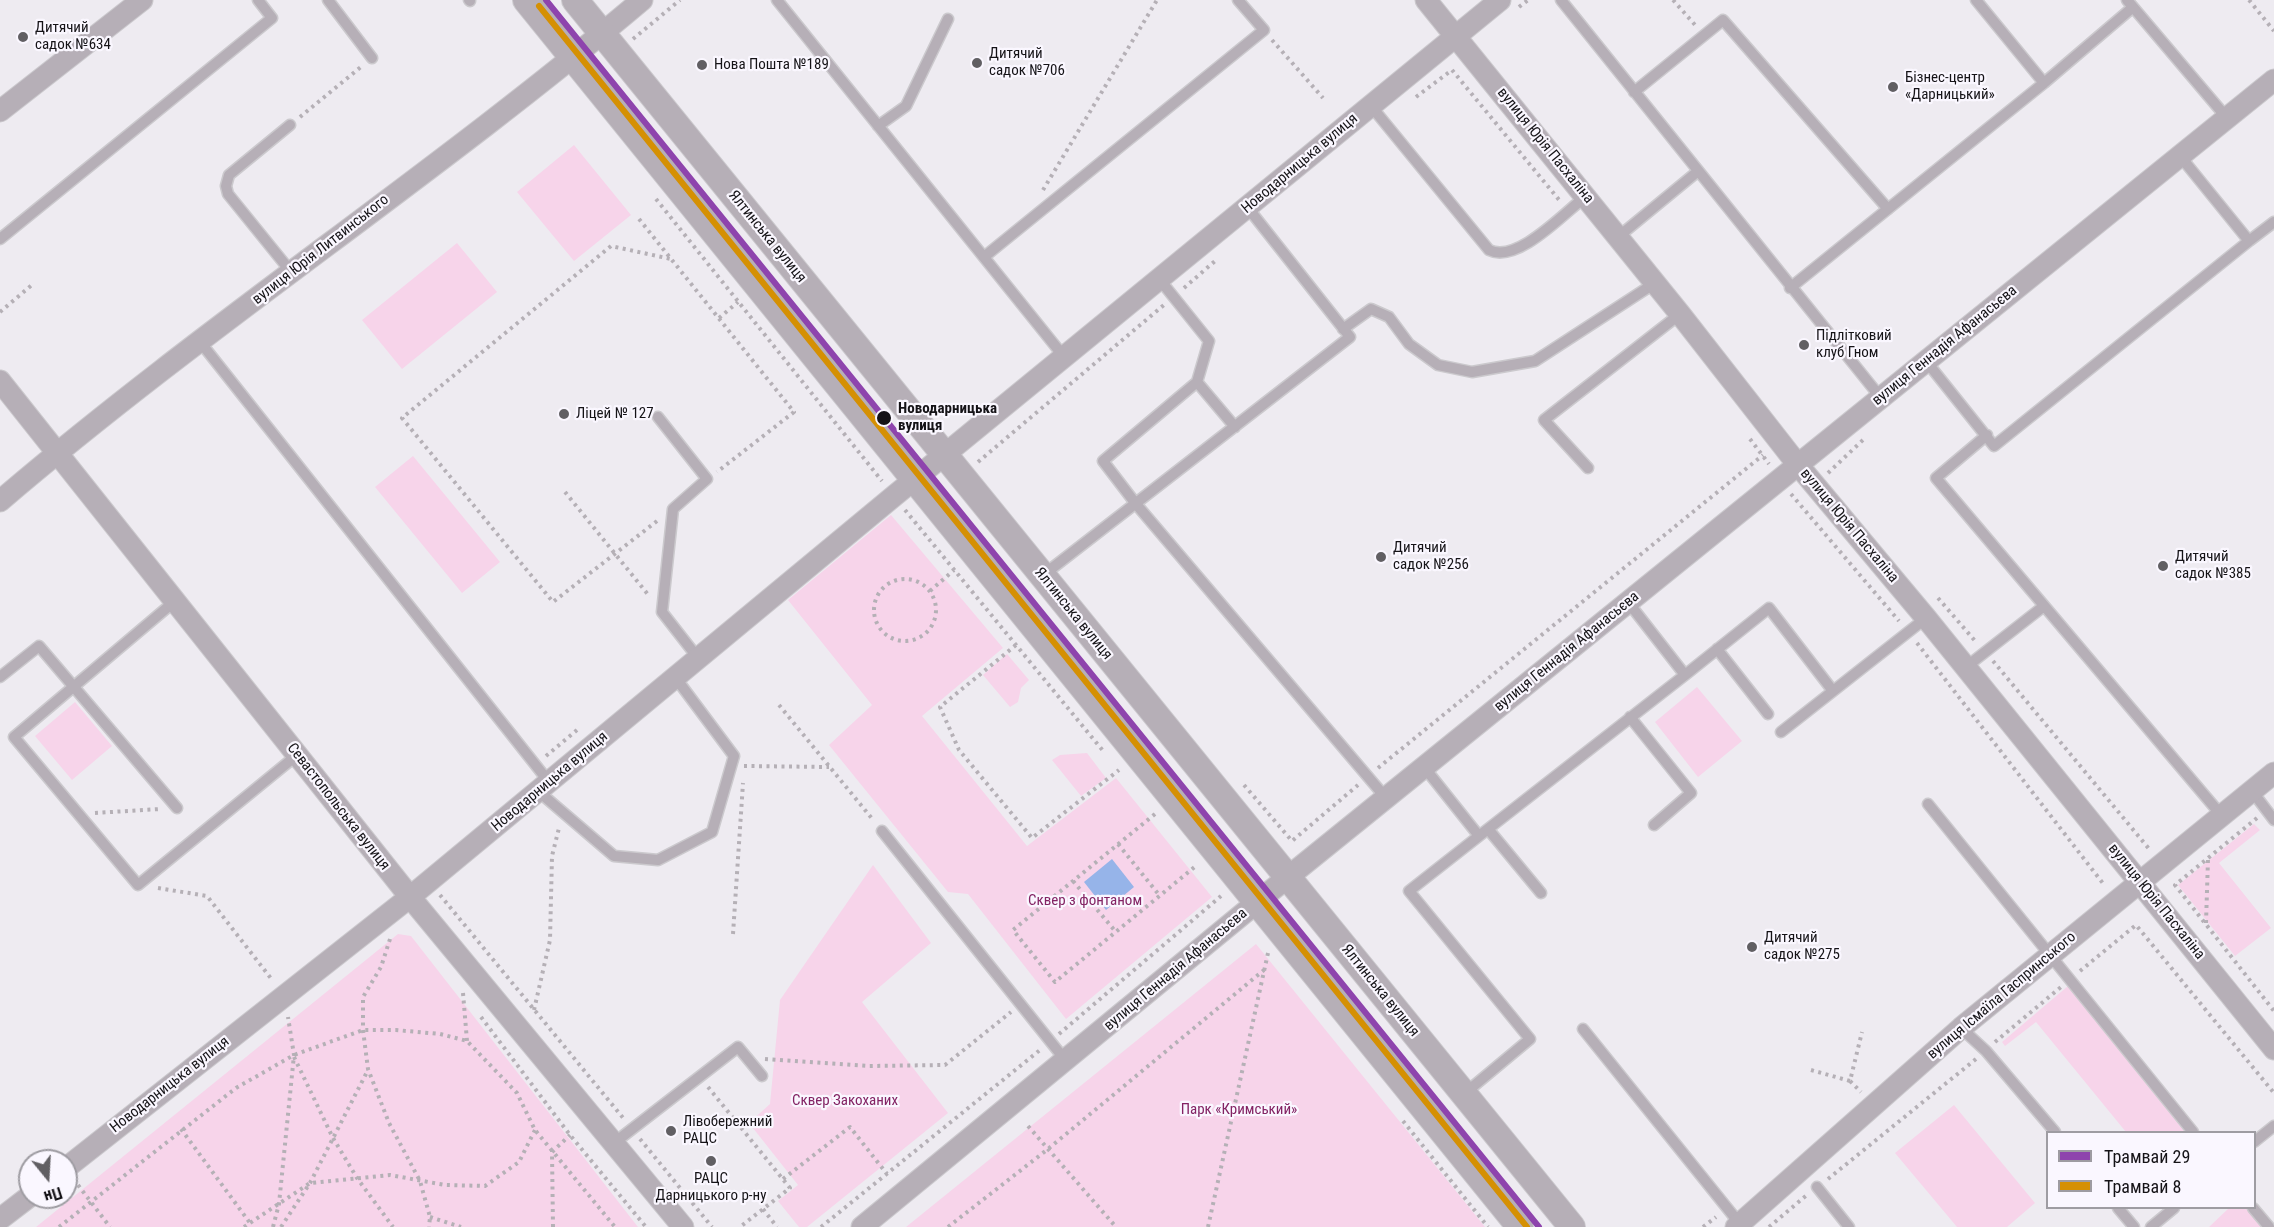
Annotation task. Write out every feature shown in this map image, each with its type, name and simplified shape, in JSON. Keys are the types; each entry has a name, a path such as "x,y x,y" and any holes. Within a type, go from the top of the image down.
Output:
{"street":[{"path":"0,111 142,0"},
{"path":"526,0 1520,1227"},
{"name":"Ялтинська вулиця","path":"575,0 1572,1227"},
{"name":"вулиця Юрія Литвинського","path":"0,501 642,0"},
{"name":"вулиця Юрія Пасхаліна","path":"1426,0 1680,314 1798,465 1966,667 2274,1049"},
{"name":"Новодарницька вулиця","path":"78,1171 286,1006 410,897 894,496 1248,208 1377,114 1455,36 1500,0"},
{"name":"вулиця Геннадія Афанасьєва","path":"862,1227 1257,902 2274,80"},
{"name":"Севастопольська вулиця","path":"0,381 410,897 683,1227"},
{"name":"вулиця Ісмаїла Гаспринського","path":"1738,1225 1961,1028 2274,773"},
{"path":"0,1220 18,1206"}],"lane":[{"path":"0,239 272,18 258,0"},
{"path":"328,0 372,58"},
{"path":"777,0 1065,358"},
{"path":"984,257 1264,30 1238,0"},
{"path":"1560,0 1881,398"},
{"path":"1976,0 2044,83"},
{"path":"1790,288 2044,83 2129,4 2227,118"},
{"path":"878,126 906,106 948,19"},
{"path":"1634,92 1723,20 1888,208"},
{"path":"1377,114 1488,250 1498,255 1520,249 1585,197"},
{"path":"290,125 229,175 226,186 228,194 292,273"},
{"path":"2180,156 2249,241"},
{"path":"1618,237 1697,172"},
{"path":"1042,576 1350,337 1248,208"},
{"path":"1926,361 1994,446 2274,222"},
{"path":"1160,280 1209,341 1197,382 1103,460 1136,504 1386,798"},
{"path":"1343,328 1371,309 1389,317 1409,344 1438,365 1472,372 1491,370 1535,361 1655,283"},
{"path":"1588,468 1544,420 1680,314"},
{"path":"201,343 563,813 614,856 658,860 712,832 734,756 675,677"},
{"path":"1197,382 1235,427"},
{"path":"658,417 707,480 673,508 662,612 698,658"},
{"path":"1987,435 1936,478 2222,816"},
{"path":"175,601 14,737 138,885 297,755"},
{"path":"1628,602 1685,675"},
{"path":"1966,667 2044,606"},
{"path":"1464,1094 1530,1039 1409,891 1769,608 1833,691"},
{"path":"1781,732 1926,618"},
{"path":"0,677 39,646 177,808"},
{"path":"1717,650 1768,714"},
{"path":"1630,717 1691,793 1654,825"},
{"path":"1424,767 1541,893"},
{"path":"2252,791 2274,820"},
{"path":"1928,804 2192,1131"},
{"path":"882,831 1066,1061"},
{"path":"1961,1028 1986,1050 2054,1131"},
{"path":"1583,1029 1738,1225"},
{"path":"614,1143 738,1047 762,1076"},
{"path":"2256,1140 2274,1126"},
{"path":"1817,1187 1849,1227"},
{"path":"2119,1209 2134,1227"},
{"path":"2151,1227 2173,1209"},
{"path":"2254,1209 2269,1227"}],"path":[{"path":"628,44 680,0"},
{"path":"1038,198 1156,0"},
{"path":"1673,0 1704,36"},
{"path":"2249,0 2274,31"},
{"path":"1264,30 1323,98"},
{"path":"290,125 372,58"},
{"path":"1377,114 1452,70 1568,211"},
{"path":"651,193 894,496 1126,779"},
{"path":"639,219 794,412 707,480"},
{"path":"671,259 610,246 402,418 554,602 673,508"},
{"path":"973,467 1217,260"},
{"path":"0,312 33,284"},
{"path":"719,318 738,302"},
{"path":"1749,437 1779,480 1908,632 2106,887"},
{"path":"1292,841 1368,776 1763,456"},
{"path":"565,492 662,612"},
{"path":"930,591 954,570"},
{"path":"903,579 913,580 930,591 936,610 930,628 924,635 903,641 884,633 874,614 875,603 885,586 903,579"},
{"path":"1016,645 940,707 958,750 1032,838 1119,770"},
{"path":"779,705 882,831"},
{"path":"734,756 744,766 830,767"},
{"path":"733,934 744,766"},
{"path":"1148,806 1162,823"},
{"path":"78,814 177,808"},
{"path":"2266,810 2175,885 2274,1011"},
{"path":"534,1010 550,940 552,856 563,813"},
{"path":"1155,814 1013,930 1055,982 1197,865"},
{"path":"1119,844 1160,896"},
{"path":"1190,857 1203,873"},
{"path":"2206,925 2208,858"},
{"path":"1073,881 1116,932"},
{"path":"138,885 207,896 286,1006 294,1055 279,1204 273,1227"},
{"path":"820,1227 1050,1042 1222,897 1216,889"},
{"path":"440,896 712,1227"},
{"path":"1769,1227 2136,925 2274,1094"},
{"path":"392,933 381,967 363,997 363,1030 368,1069 389,1124 420,1181 430,1217 429,1227"},
{"path":"1208,1227 1268,953"},
{"path":"948,1227 1048,1149 1264,970"},
{"path":"456,984 470,1003"},
{"path":"463,993 467,1041"},
{"path":"746,1058 868,1066 945,1065 1020,1005"},
{"path":"477,1012 570,1134 646,1227"},
{"path":"59,1227 236,1088 294,1055 363,1030 440,1034 467,1041 517,1093 535,1130 615,1227"},
{"path":"1850,1081 1862,1032"},
{"path":"294,1055 333,1138 357,1178 393,1227"},
{"path":"281,1227 310,1183 368,1069"},
{"path":"1811,1070 1850,1081 1861,1092"},
{"path":"700,1077 790,1188 740,1227"},
{"path":"1028,1126 1116,1227"},
{"path":"783,1179 850,1127 887,1174"},
{"path":"182,1129 250,1223"},
{"path":"244,1227 310,1183 390,1175 445,1185 484,1186 519,1162 535,1130"},
{"path":"553,1227 552,1152 570,1134"},
{"path":"78,1185 110,1227"},
{"path":"763,1209 777,1227"},
{"path":"430,1217 461,1227"}],"green space":[{"path":"574,145 631,215 574,261 517,192"},
{"path":"457,243 497,292 402,369 362,320"},
{"path":"413,456 500,562 462,593 375,487"},
{"name":"Сквер з фонтаном","path":"891,515 1003,648 922,716 1027,846 1116,778 1212,897 1066,1019 968,894 948,892 829,745 872,705 788,600"},
{"path":"1007,654 1029,680 1021,688 1018,702 1010,707 983,675"},
{"path":"1697,687 1742,741 1698,777 1655,722"},
{"path":"75,702 112,746 72,780 35,736"},
{"path":"1087,753 1106,778 1081,796 1052,760 1060,755"},
{"path":"2254,824 2260,830 2219,863 2271,928 2235,956 2178,885"},
{"name":"Сквер Закоханих","path":"873,865 931,943 862,1002 948,1113 807,1227 799,1227 778,1201 798,1185 749,1123 770,1104 780,1000"},
{"path":"398,934 411,936 638,1227 36,1227 58,1209 78,1209 78,1193"},
{"name":"Парк «Кримський»","path":"1256,944 1485,1227 906,1227"},
{"path":"2068,986 2184,1131 2125,1131 2036,1022 2005,1046 2002,1042"},
{"path":"1954,1105 2035,1203 2007,1227 1957,1227 1895,1153"},
{"path":"2228,1209 2251,1209 2265,1227 2209,1227"}],"water":[{"path":"1112,859 1134,887 1106,910 1084,882"}],"tram line":[{"name":"29","path":"546,0 1539,1227"},
{"name":"8","path":"539,6 1527,1227"}],"place":[{"name":"Дитячий садок №634","path":"23,37"},
{"name":"Дитячий садок №706","path":"977,63"},
{"name":"Нова Пошта №189","path":"702,65"},
{"name":"Бізнес-центр «Дарницький»","path":"1893,87"},
{"name":"Підлітковий клуб Гном","path":"1804,345"},
{"name":"Ліцей № 127","path":"564,414"},
{"name":"Новодарницька вулиця","path":"884,418"},
{"name":"Дитячий садок №256","path":"1381,557"},
{"name":"Дитячий садок №385","path":"2163,566"},
{"name":"Дитячий садок №275","path":"1752,947"},
{"name":"Лівобережний РАЦС","path":"671,1131"},
{"name":"РАЦС Дарницького р-ну","path":"711,1161"}]}
